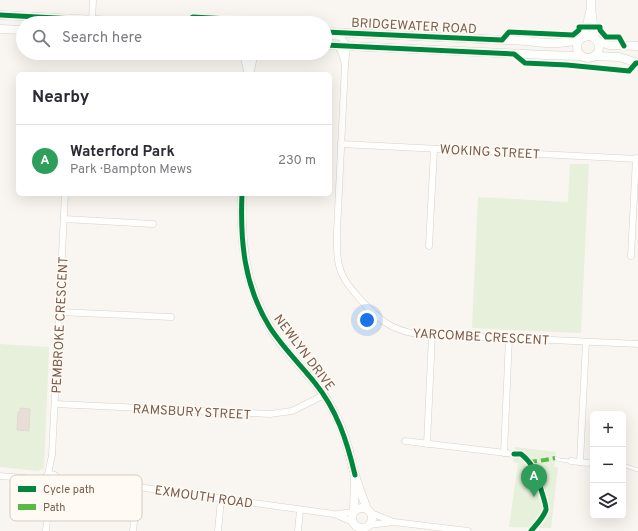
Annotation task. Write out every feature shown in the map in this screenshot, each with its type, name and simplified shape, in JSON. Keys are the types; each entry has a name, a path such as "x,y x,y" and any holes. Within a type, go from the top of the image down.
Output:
{"street":[{"path":"92,16 93,0"},
{"path":"591,4 582,39 577,46 580,56 587,58 595,56 618,57 638,63"},
{"path":"591,4 596,40 599,44 598,51 595,56"},
{"path":"0,15 18,16"},
{"path":"0,29 16,30"},
{"name":"BRIDGEWATER ROAD","path":"332,32 524,41 550,44 582,39"},
{"path":"332,36 341,37 347,46"},
{"path":"582,39 590,36 609,45 638,46"},
{"name":"BRIDGEWATER ROAD","path":"332,46 580,56"},
{"name":"YARCOMBE CRESCENT","path":"337,46 341,51 345,65"},
{"name":"YARCOMBE CRESCENT","path":"347,46 337,246 339,265 342,274 350,288 370,310 392,327 408,333 638,344"},
{"path":"245,60 248,72"},
{"path":"249,72 252,60"},
{"name":"WOKING STREET","path":"341,144 637,159"},
{"path":"429,246 434,149"},
{"path":"631,256 637,159"},
{"name":"PEMBROKE CRESCENT","path":"50,475 55,404 65,196"},
{"name":"NEWLYN DRIVE","path":"242,196 241,224 243,251 249,277 257,301 278,340 308,374 324,395 336,416 345,438 355,474 369,511"},
{"path":"64,219 153,224"},
{"path":"59,312 171,317"},
{"path":"427,444 432,335"},
{"path":"504,453 509,338"},
{"path":"580,462 586,342"},
{"name":"RAMSBURY STREET","path":"55,404 270,414 292,411 324,395"},
{"path":"405,441 514,454"},
{"name":"PEMBROKE CRESCENT","path":"52,455 57,475"},
{"path":"571,461 590,464"},
{"name":"NEWLYN DRIVE","path":"354,511 355,474"},
{"name":"EXMOUTH ROAD","path":"0,476 10,477"},
{"name":"EXMOUTH ROAD","path":"142,488 334,514 346,518 355,526"},
{"path":"218,531 221,499"},
{"path":"394,522 362,528 355,526 352,516 354,511 361,507 394,522 468,531"},
{"path":"298,531 300,510"},
{"name":"EXMOUTH ROAD","path":"334,514 354,511"},
{"path":"368,527 372,519 369,511"},
{"path":"46,531 47,521"},
{"path":"133,531 134,521"}],"lane":[{"path":"555,458 571,461"},
{"path":"626,466 638,470"}],"green space":[{"path":"570,164 589,164 581,333 472,328 478,197 568,202"},
{"path":"0,344 49,347 44,468 38,471 0,467"},
{"path":"515,447 556,452 554,467 558,467 551,528 509,527 518,463 513,462"}],"building":[{"path":"20,408 30,409 29,431 17,430 18,412 20,412"}],"marked path":[{"path":"529,462 555,458"}],"cycle path":[{"path":"0,15 19,16"},
{"path":"332,32 502,40 509,32 573,35 579,30 579,27 600,27 600,30 606,37 619,37 624,46"},
{"path":"332,45 514,54 525,63 567,65 629,71 636,63 638,63"},
{"path":"242,196 243,246 245,262 254,295 274,334 323,393 345,438 355,475"},
{"path":"514,454 521,454 531,464 545,502 545,513 531,531"}],"place":[{"name":"Waterford Park","path":"534,497"}]}
